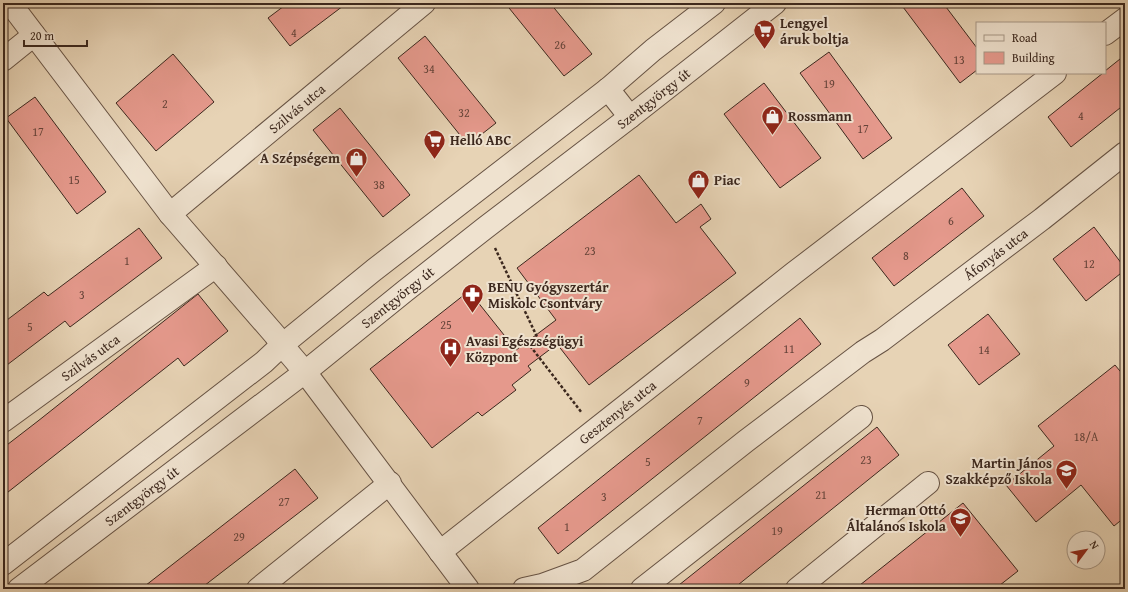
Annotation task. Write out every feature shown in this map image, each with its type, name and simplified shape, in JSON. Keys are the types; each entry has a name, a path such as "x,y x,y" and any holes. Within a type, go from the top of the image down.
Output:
{"street":[{"path":"10,3 170,214 275,335 305,372 390,483 468,589"},
{"name":"Szilvás utca","path":"170,214 424,3"},
{"path":"3,564 264,362 282,345 374,270 608,89 653,50 714,3"},
{"name":"Szentgyörgy út","path":"18,589 305,372 405,290 630,117 775,3"},
{"path":"1106,33 1125,19"},
{"path":"3,60 34,35"},
{"name":"Gesztenyés utca","path":"440,552 794,273 1054,74"},
{"path":"608,89 630,117"},
{"name":"Áfonyás utca","path":"524,589 542,585 584,570 740,446 863,352 882,340 1042,219 1125,153"},
{"name":"Szilvás utca","path":"3,421 216,266"},
{"path":"642,589 861,417"},
{"path":"258,589 390,483"},
{"path":"797,589 928,483"}],"path":[{"path":"485,228 538,339 531,347 595,430"}],"building":[{"path":"288,3 347,3 290,46 268,18"},
{"path":"505,3 550,3 592,54 564,76"},
{"path":"900,3 943,3 976,47 976,71 960,83"},
{"path":"425,36 496,123 468,145 398,58"},
{"path":"829,52 892,138 863,159 800,73"},
{"path":"173,54 214,102 156,151 116,103"},
{"path":"1125,55 1125,104 1071,147 1048,117 1102,74 1106,74 1106,70"},
{"name":"Rossmann","path":"764,83 821,158 780,188 724,114"},
{"path":"35,97 106,192 77,214 6,118"},
{"path":"340,108 410,195 383,217 313,130"},
{"path":"639,175 676,223 701,204 711,219 700,227 736,273 589,385 557,344 528,366 531,370 512,385 516,390 482,416 478,412 432,448 370,369 469,291 516,350 556,320 517,268"},
{"path":"962,188 984,216 894,286 872,258"},
{"path":"1094,227 1125,270 1086,301 1053,259"},
{"path":"139,228 162,258 70,327 65,321 3,368 3,323 44,292 48,296"},
{"path":"198,294 228,331 184,366 178,358 3,496 3,448"},
{"path":"988,314 1020,354 979,385 948,345"},
{"path":"800,318 821,344 558,554 538,528"},
{"path":"1115,365 1125,377 1125,517 1114,526 1081,485 1036,522 1006,485 1054,446 1038,426"},
{"path":"877,427 899,455 733,589 674,589"},
{"path":"295,469 318,498 200,589 141,589"},
{"name":"Herman Ottó Általános Iskola","path":"963,503 1018,571 995,589 855,589"}],"place":[{"name":"Lengyel áruk boltja","path":"765,50"},
{"name":"Rossmann","path":"772,136"},
{"name":"Helló ABC","path":"435,160"},
{"name":"A Szépségem","path":"356,178"},
{"name":"Piac","path":"699,200"},
{"name":"BENU Gyógyszertár Miskolc Csontváry","path":"472,314"},
{"name":"Avasi Egészségügyi Központ","path":"450,368"},
{"name":"Martin János Szakképző Iskola","path":"1067,490"},
{"name":"Herman Ottó Általános Iskola","path":"961,538"}]}
